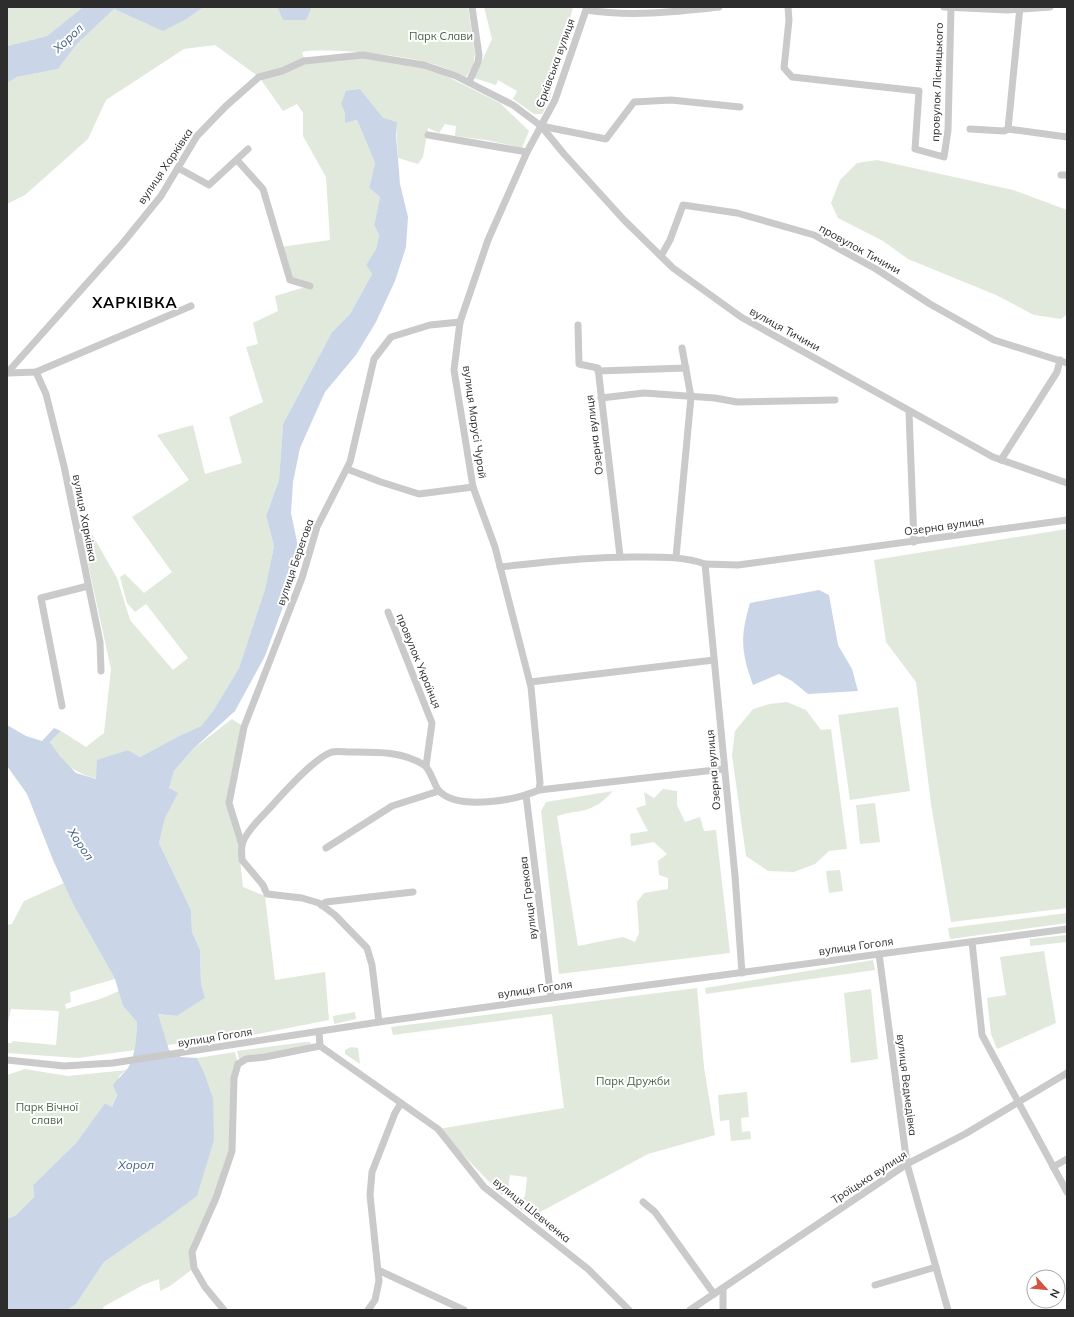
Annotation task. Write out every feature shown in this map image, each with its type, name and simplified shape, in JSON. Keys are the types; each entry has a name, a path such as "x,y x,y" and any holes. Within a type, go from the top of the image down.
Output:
{"street":[{"path":"469,82 478,62 479,55 472,7"},
{"path":"586,8 611,14 655,14 719,7"},
{"name":"провулок Лісницького","path":"788,7 789,20 784,68 792,77 919,91 915,149 944,157 948,130 951,7"},
{"path":"944,7 1007,10 1050,7"},
{"name":"Єрківська вулиця","path":"541,126 555,100 586,8"},
{"path":"1008,129 1020,8"},
{"name":"вулиця Харківка","path":"8,373 122,244 161,196 198,136 226,106 259,77 304,61 363,55 424,65 469,82 513,106 541,126"},
{"path":"541,126 606,139 634,102 671,100 740,107"},
{"name":"вулиця Марусі Чурай","path":"539,790 540,783 530,682 500,567 473,487 454,370 460,322 488,240 527,152 541,126"},
{"name":"вулиця Тичини","path":"541,126 574,165 673,268 741,317 909,412 1001,460 1067,483"},
{"path":"970,128 1004,132 1008,129 1067,137"},
{"path":"428,135 527,152"},
{"path":"178,168 209,185 248,149"},
{"path":"237,160 263,189 290,280 310,286"},
{"name":"провулок Тичини","path":"661,256 670,240 683,204 737,213 814,235 876,269 930,304 994,340 1064,362"},
{"path":"8,373 36,372 190,306"},
{"name":"вулиця Берегова","path":"378,1022 372,966 367,948 335,915 321,905 302,898 267,894 263,885 242,860 242,845 229,803 244,727 302,578 317,527 350,462 374,359 391,337 430,325 460,322"},
{"path":"578,325 579,364 598,368 598,371 686,368"},
{"path":"676,557 691,397 682,348"},
{"path":"1001,460 1064,362"},
{"name":"Озерна вулиця","path":"598,371 620,556"},
{"name":"вулиця Харківка","path":"36,372 46,394 64,466 100,642 101,671"},
{"path":"601,398 644,393 715,398 737,402 836,400"},
{"path":"909,412 914,542"},
{"path":"347,469 419,494 473,487"},
{"name":"Озерна вулиця","path":"500,567 620,556 676,557 705,564 738,565 1067,520"},
{"name":"Озерна вулиця","path":"705,564 735,876 742,973"},
{"path":"62,706 40,598 88,586"},
{"name":"провулок Українця","path":"388,612 432,723 426,766"},
{"path":"530,682 714,660"},
{"path":"242,845 248,833 280,797 317,761 332,752 380,752 403,756 426,766 439,791 449,798 479,803 526,796 539,790 724,769"},
{"path":"326,848 392,806 439,791"},
{"name":"вулиця Грекова","path":"526,796 551,998"},
{"path":"321,905 326,902 413,892"},
{"name":"вулиця Гоголя","path":"7,1060 64,1066 113,1063 378,1022 1067,929"},
{"path":"972,942 982,1035 1067,1192"},
{"name":"вулиця Ведмедівка","path":"879,954 907,1164 948,1310"},
{"path":"224,1310 205,1287 194,1268 192,1252 216,1198 232,1151 234,1078 238,1064 246,1059 265,1057 320,1046 319,1032"},
{"name":"вулиця Шевченка","path":"320,1046 438,1129 484,1187 588,1269 629,1310"},
{"name":"Троїцька вулиця","path":"690,1310 907,1164 965,1134 1067,1073"},
{"path":"368,1310 375,1300 380,1281 370,1195 372,1172 395,1113 401,1103"},
{"path":"1053,1167 1067,1159"},
{"path":"643,1202 655,1212 714,1294"},
{"path":"875,1285 936,1267"},
{"path":"378,1270 464,1310"},
{"path":"723,1288 723,1310"}],"green space":[{"path":"7,7 83,7 47,36 7,46"},
{"name":"Парк Слави","path":"204,7 277,7 283,20 311,9 310,7 468,7 475,54 473,66 466,77 431,63 415,59 364,52 327,50 302,52 305,61 363,55 424,65 500,103 529,131 522,148 486,140 455,136 456,126 445,124 439,133 428,128 423,157 418,164 398,158 396,122 383,119 360,89 341,104 345,113 345,123 357,120 375,163 369,188 380,197 374,225 379,235 376,249 366,265 372,274 350,314 332,332 283,424 279,480 266,516 274,546 265,589 239,668 213,711 201,726 140,757 128,750 116,754 97,779 74,770 64,761 50,742 61,731 86,747 104,733 111,669 79,523 85,522 117,578 130,620 173,670 188,658 146,604 135,612 127,603 120,577 125,574 144,593 172,572 132,517 189,480 157,435 193,425 205,474 242,463 229,417 263,402 246,347 258,344 253,323 278,311 275,296 309,286 290,280 280,247 330,240 326,177 303,136 303,113 297,104 283,111 259,77 215,45 184,49 106,100 88,139 25,195 7,204 7,83 17,77 58,69 77,44 114,9 163,30 185,20"},
{"path":"484,7 573,7 549,101 542,114 534,114 513,99 517,91 498,80 496,85 474,78 492,39"},
{"path":"877,160 1013,190 1067,210 1067,314 1061,319 1034,315 996,295 908,259 883,241 838,218 831,203 840,180 857,163"},
{"path":"1067,529 1067,908 951,922 931,804 916,682 886,642 874,560"},
{"path":"787,702 806,710 821,730 831,729 847,849 829,851 815,864 794,872 768,871 746,856 732,755 735,731 753,709 770,704"},
{"path":"898,707 910,791 850,800 838,715"},
{"path":"232,719 244,727 229,803 238,841 243,887 265,896 275,980 325,972 329,1020 248,1036 167,1045 157,1014 177,1016 205,998 201,983 200,950 192,932 191,910 159,843 165,818 177,793 169,788 174,771 193,749"},
{"path":"663,789 677,791 677,805 685,822 700,817 704,831 716,830 730,953 559,974 541,811 546,802 613,791 599,804 587,810 557,816 578,946 623,937 635,942 639,933 637,902 644,893 668,889 668,878 659,875 658,861 667,854 654,842 631,846 630,834 648,831 636,808 646,805 644,792 654,798"},
{"path":"875,803 880,842 860,844 856,805"},
{"path":"840,870 843,891 829,893 826,871"},
{"path":"64,883 74,906 115,979 70,992 71,1002 65,1004 66,1009 103,998 119,991 123,1006 137,1022 135,1050 78,1058 7,1053 7,1043 12,1043 12,1041 56,1045 59,1011 11,1009 7,1027 7,925 12,924 24,901"},
{"path":"1067,913 1067,923 950,939 948,928"},
{"path":"1067,935 1067,942 1030,946 1030,939"},
{"path":"1044,951 1056,1023 997,1049 991,1034 987,998 1006,995 1000,957"},
{"path":"873,960 875,970 706,994 705,988"},
{"name":"Парк Дружби","path":"697,988 704,1067 715,1135 648,1154 531,1217 516,1206 525,1196 527,1177 510,1175 508,1189 502,1195 438,1129 564,1108 552,1014 393,1035 391,1027"},
{"path":"871,989 878,1059 851,1063 844,993"},
{"path":"355,1012 356,1019 334,1024 333,1016"},
{"path":"310,1042 311,1045 239,1059 237,1051"},
{"path":"351,1047 358,1048 360,1064 345,1054 345,1050"},
{"path":"235,1052 238,1064 232,1151 192,1252 194,1268 170,1286 160,1291 159,1279 143,1285 103,1307 104,1310 67,1310 76,1304 104,1262 159,1224 203,1070 197,1058"},
{"name":"Парк Вічної слави","path":"25,1069 68,1076 127,1070 119,1076 117,1094 112,1107 105,1103 76,1143 33,1185 34,1197 16,1215 7,1219 7,1075"},
{"path":"747,1092 749,1117 741,1118 742,1132 750,1131 751,1139 731,1141 729,1120 720,1121 718,1095"}],"water":[{"name":"Хорол","path":"83,7 204,7 185,20 163,31 114,9 77,44 58,69 17,77 7,83 7,46 47,36"},
{"path":"277,7 310,7 311,9 306,20 283,20"},
{"name":"Хорол","path":"360,89 383,118 397,122 396,135 400,184 408,217 406,247 395,281 376,322 356,355 325,392 300,448 293,482 291,513 297,542 295,574 265,656 235,711 193,749 174,771 169,788 178,793 165,818 159,843 191,910 192,932 200,950 201,983 205,998 177,1016 158,1014 169,1050 181,1057 197,1058 203,1070 213,1098 214,1140 197,1196 104,1262 76,1304 67,1310 7,1310 7,1219 16,1215 34,1197 33,1185 76,1143 105,1103 112,1107 117,1095 113,1085 128,1068 133,1057 137,1022 123,1006 115,979 74,906 53,860 27,794 7,766 7,725 26,736 42,741 54,728 61,731 50,742 60,756 76,773 96,779 97,760 128,750 140,757 201,726 213,711 239,668 265,589 274,546 266,516 279,480 283,424 332,332 350,314 372,274 366,265 376,249 379,235 374,225 380,197 369,188 375,163 357,120 345,123 345,113 341,104 346,91"},
{"path":"819,590 829,595 838,645 852,669 858,691 808,694 792,681 779,674 753,685 746,663 743,644 743,635 750,603"}],"district":[{"name":"ХАРКІВКА","path":"135,302"}]}
